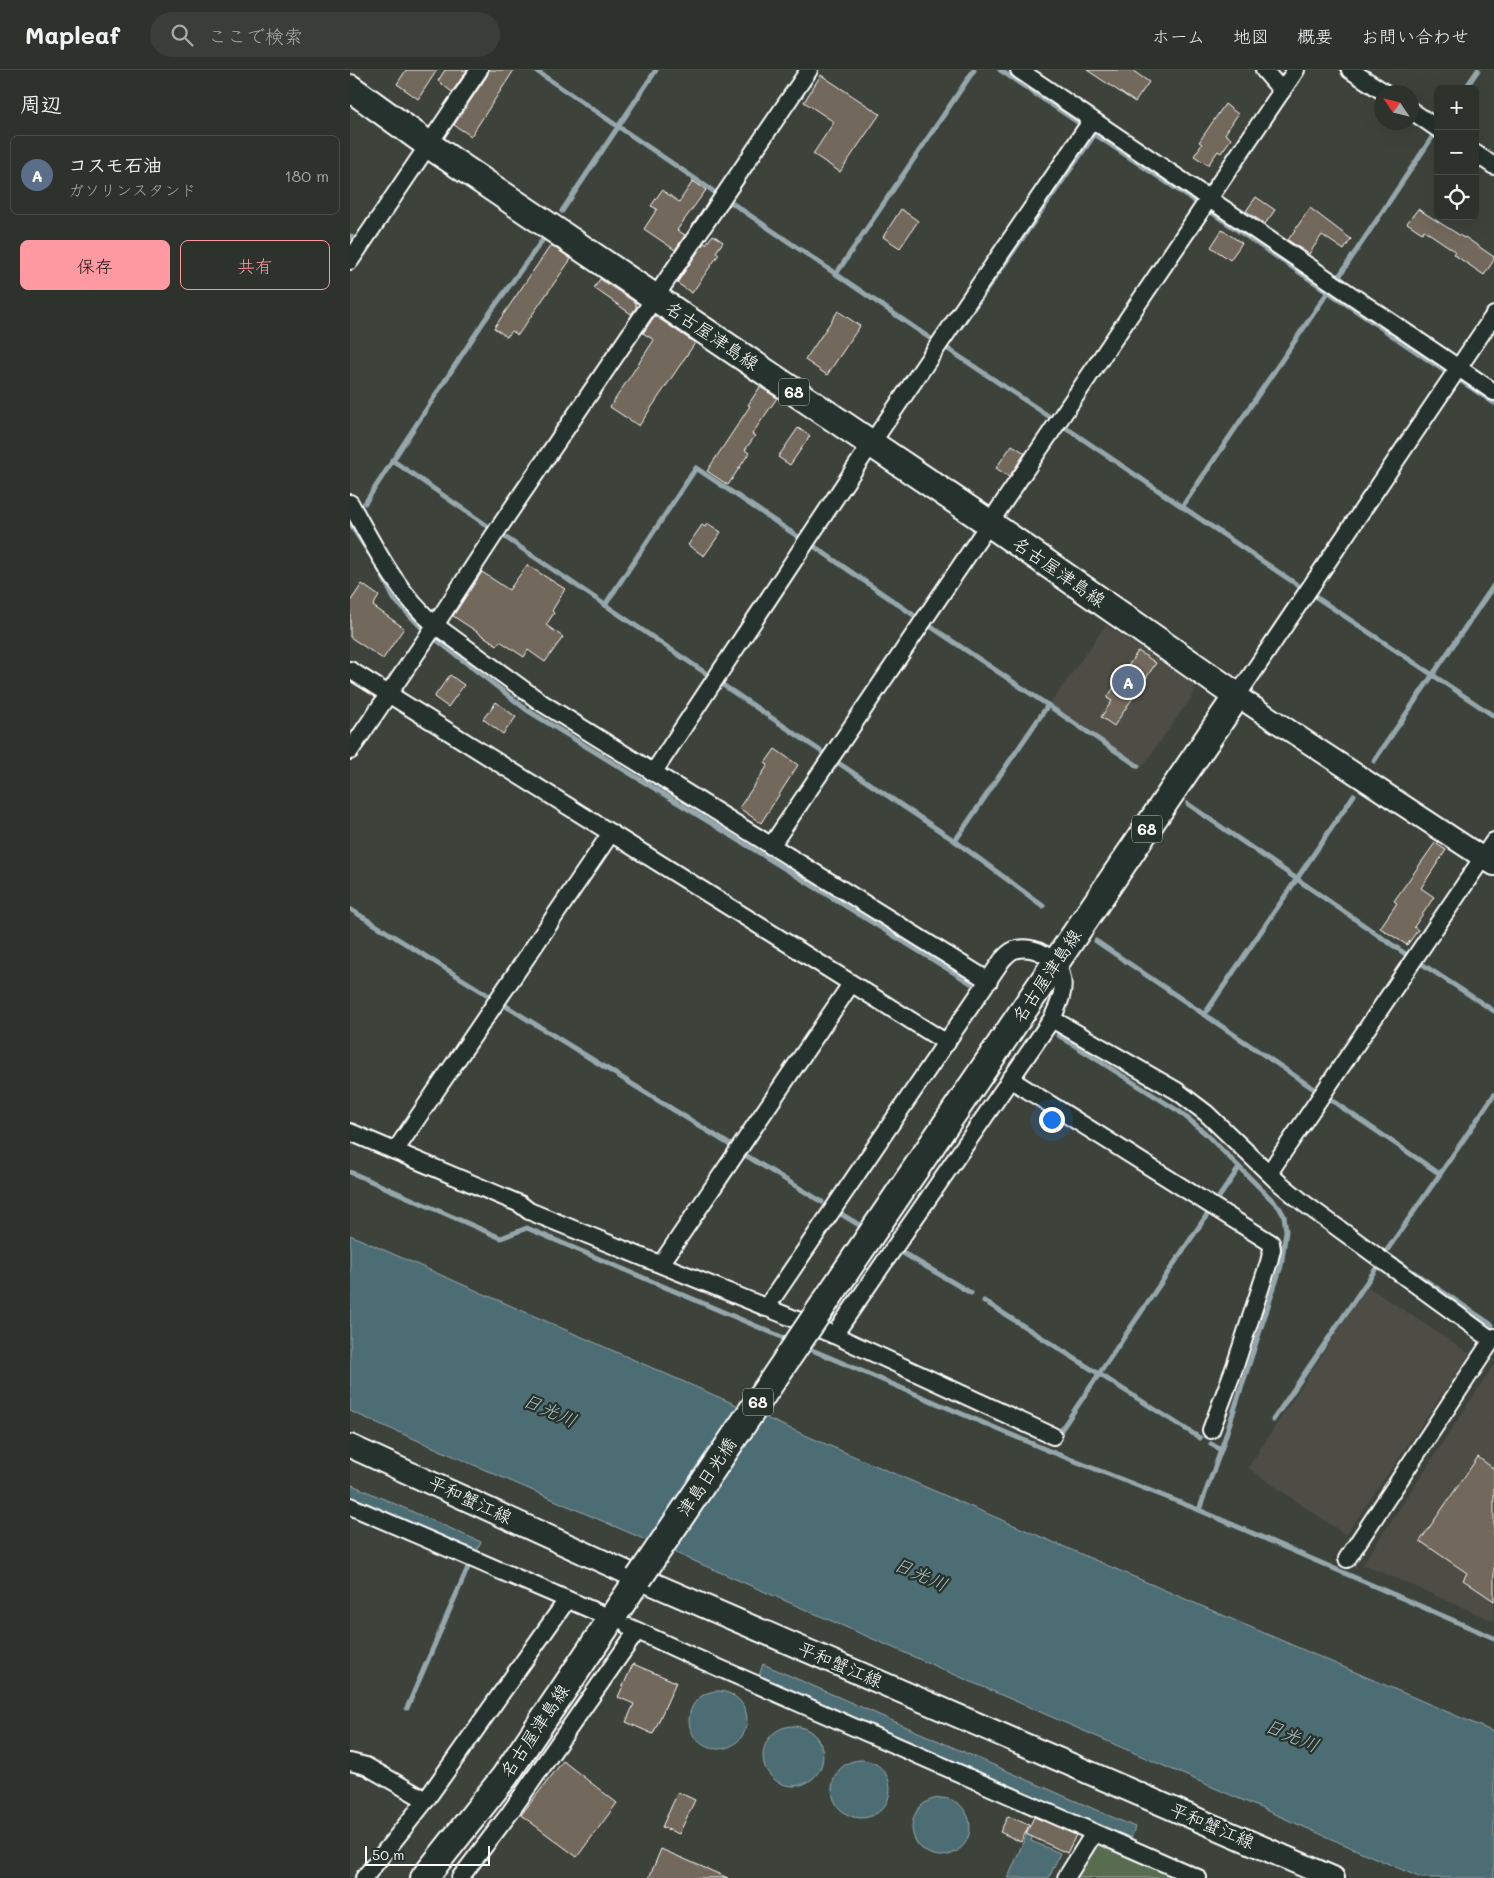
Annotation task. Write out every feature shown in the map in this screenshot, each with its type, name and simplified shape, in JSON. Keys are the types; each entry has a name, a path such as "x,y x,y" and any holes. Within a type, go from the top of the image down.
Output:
{"main road":[{"name":"名古屋津島線","path":"350,88 429,145 989,524 1237,696 876,1227"},
{"name":"津島日光橋","path":"639,1578 876,1227"},
{"name":"平和蟹江線","path":"350,1446 639,1578 1333,1878"},
{"name":"名古屋津島線","path":"424,1878 505,1776 639,1578"}],"street":[{"path":"350,261 479,70"},
{"path":"350,751 654,297 809,70"},
{"path":"1019,70 1042,77 1092,120 1494,392"},
{"path":"1264,70 1282,91"},
{"path":"771,846 1296,70"},
{"path":"1350,70 1374,86"},
{"path":"1419,116 1434,125"},
{"path":"653,773 871,444 1092,120"},
{"path":"1479,157 1494,166"},
{"path":"1488,862 1237,696 1494,315"},
{"path":"351,508 398,585 420,612 435,625 542,704 989,981"},
{"path":"350,670 947,1043"},
{"path":"395,1151 611,833"},
{"path":"1269,1173 1488,862 1494,841"},
{"path":"766,1308 1002,960 1012,951 1029,948 1045,955 1056,962 1062,978 1062,996 1052,1019 834,1336"},
{"path":"661,1264 851,984"},
{"path":"1052,1019 1177,1091 1206,1113 1269,1173 1305,1204 1493,1339 1347,1559"},
{"path":"1010,1080 1270,1243 1272,1249 1266,1271 1235,1366 1211,1430"},
{"path":"350,1132 520,1204 529,1211 834,1336 1053,1436"},
{"path":"350,1506 601,1614"},
{"path":"364,1878 426,1800 567,1600"},
{"path":"460,1878 509,1814 633,1629 1193,1877"},
{"path":"350,1762 366,1766 426,1800"},
{"path":"1066,1878 1094,1833"}],"shaded area":[{"path":"1106,625 1193,684 1195,692 1142,767 1050,704"},
{"path":"1367,1286 1470,1354 1346,1535 1248,1468"},
{"path":"1494,1365 1494,1621 1363,1564"}],"green space":[{"path":"1094,1843 1175,1878 1073,1878"}],"water":[{"name":"日光川","path":"350,1235 814,1439 1494,1732 1494,1878 1421,1878 350,1411"},
{"path":"350,1484 481,1542 476,1553 350,1498"},
{"path":"763,1664 1135,1827 1131,1839 759,1676"},
{"path":"718,1691 729,1693 742,1704 747,1720 745,1731 734,1744 718,1749 707,1747 694,1736 689,1720 691,1709 702,1696"},
{"path":"793,1726 810,1731 818,1739 823,1756 818,1773 810,1781 793,1786 776,1781 768,1773 763,1756 768,1739 776,1731"},
{"path":"855,1760 867,1760 877,1764 886,1773 890,1795 882,1810 867,1818 855,1818 845,1814 836,1805 832,1795 832,1783 836,1773 845,1764"},
{"path":"941,1798 952,1800 962,1806 968,1816 970,1827 968,1838 962,1848 952,1854 941,1856 930,1854 920,1848 914,1838 912,1827 914,1816 920,1806 930,1800"},
{"path":"1027,1833 1033,1835 1031,1841 1060,1853 1049,1878 1008,1878"}],"building":[{"path":"406,70 437,70 418,99 397,84"},
{"path":"445,70 467,70 452,92 438,81"},
{"path":"489,70 514,70 471,136 454,125 487,76"},
{"path":"1087,70 1132,70 1149,82 1135,102"},
{"path":"821,75 880,114 840,172 813,154 834,122 804,102"},
{"path":"1225,104 1238,114 1225,134 1231,139 1221,153 1218,151 1208,165 1194,156 1202,144 1199,142"},
{"path":"693,181 706,190 677,230 685,235 675,250 644,229 657,209 651,206 662,190 679,202"},
{"path":"1256,197 1275,210 1265,224 1246,211"},
{"path":"1310,208 1351,239 1344,250 1322,235 1309,254 1288,240"},
{"path":"901,209 918,221 900,248 883,237"},
{"path":"1418,209 1465,237 1494,257 1494,260 1484,275 1453,254 1455,251 1424,230 1422,233 1407,223"},
{"path":"1222,230 1242,243 1230,260 1211,247"},
{"path":"713,235 723,242 716,252 719,254 692,293 677,283 704,243 706,244"},
{"path":"551,245 571,259 518,335 511,331 507,337 494,328"},
{"path":"600,279 636,303 636,308 631,314 594,288"},
{"path":"838,311 860,326 827,375 805,360"},
{"path":"655,316 695,343 639,426 610,407 654,340 643,333"},
{"path":"760,387 777,398 752,434 755,436 745,450 749,453 728,485 707,471 750,406 748,405"},
{"path":"798,428 810,436 790,465 778,457"},
{"path":"1012,445 1025,453 1009,477 996,468"},
{"path":"707,523 721,532 704,556 688,545 702,525 705,527"},
{"path":"527,565 565,589 546,625 563,637 545,662 528,650 524,657 500,641 497,645 453,616 482,572 509,590"},
{"path":"362,584 379,596 373,606 404,628 383,659 350,637 350,602"},
{"path":"1138,651 1156,663 1114,726 1101,717 1112,701 1107,698"},
{"path":"450,675 464,685 448,707 434,697"},
{"path":"496,702 516,717 503,734 483,719"},
{"path":"775,749 798,765 761,823 739,808 768,765 765,763"},
{"path":"1435,843 1446,850 1421,888 1434,897 1414,927 1418,930 1407,945 1380,928 1397,903 1394,901"},
{"path":"1478,1457 1494,1469 1494,1601 1463,1580 1467,1573 1420,1541"},
{"path":"633,1664 676,1682 653,1734 626,1722 634,1704 618,1697"},
{"path":"563,1761 617,1803 577,1857 521,1815"},
{"path":"678,1792 695,1800 679,1834 662,1827"},
{"path":"1008,1816 1029,1825 1021,1842 1000,1832"},
{"path":"1034,1817 1076,1835 1067,1853 1026,1834"},
{"path":"661,1849 728,1878 649,1878"}],"waterway":[{"path":"535,70 716,193"},
{"path":"562,211 656,70"},
{"path":"836,274 974,70"},
{"path":"1000,70 1079,123"},
{"path":"1468,85 1478,70"},
{"path":"1093,133 1196,202"},
{"path":"960,328 1095,134"},
{"path":"1338,278 1434,134"},
{"path":"729,201 934,341"},
{"path":"1211,212 1443,370"},
{"path":"350,236 358,242"},
{"path":"365,503 484,321 544,238"},
{"path":"1182,507 1328,292"},
{"path":"945,347 1053,419"},
{"path":"1461,381 1494,403"},
{"path":"1062,425 1302,588"},
{"path":"392,460 489,527"},
{"path":"605,605 696,468 797,536"},
{"path":"350,524 369,553"},
{"path":"502,535 707,674"},
{"path":"815,547 915,616"},
{"path":"379,569 394,599 424,630 527,710 971,983"},
{"path":"1374,761 1494,585"},
{"path":"1313,595 1494,716"},
{"path":"930,626 1138,766"},
{"path":"720,683 822,752"},
{"path":"955,841 1048,705"},
{"path":"837,762 955,841 1043,906"},
{"path":"1204,1015 1354,795"},
{"path":"1188,804 1407,955"},
{"path":"350,909 491,997"},
{"path":"1096,941 1314,1089"},
{"path":"1422,964 1494,1011"},
{"path":"501,1003 732,1146"},
{"path":"1058,1035 1180,1112 1205,1133 1279,1207 1284,1216 1286,1231 1281,1266 1221,1450 1199,1510"},
{"path":"1440,1174 1494,1095"},
{"path":"1331,1100 1440,1174 1385,1253 1492,1325"},
{"path":"742,1153 822,1202"},
{"path":"1217,1200 1239,1168"},
{"path":"350,1172 501,1238 527,1228 791,1341"},
{"path":"1059,1433 1209,1212"},
{"path":"841,1214 866,1229"},
{"path":"903,1253 971,1293"},
{"path":"1273,1420 1375,1270"},
{"path":"984,1301 1200,1438"},
{"path":"805,1347 1047,1450 1199,1510 1494,1638"},
{"path":"1211,1444 1221,1450"},
{"path":"407,1708 469,1565"}],"place":[{"name":"コスモ石油","path":"1128,682"}]}
